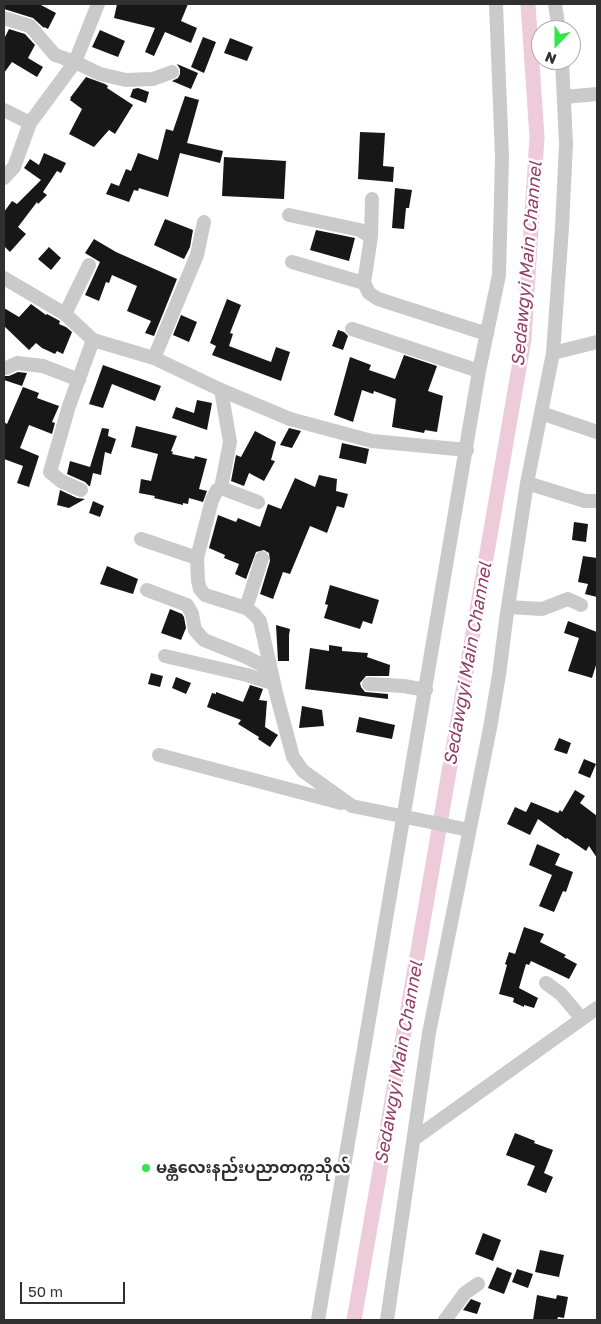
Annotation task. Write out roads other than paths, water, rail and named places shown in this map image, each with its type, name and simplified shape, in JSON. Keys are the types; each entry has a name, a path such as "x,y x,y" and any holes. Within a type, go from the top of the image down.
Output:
{"street":[{"path":"4,178 14,167 30,123 75,62 98,4"},
{"path":"318,1320 479,371 499,275 502,157 496,4"},
{"path":"555,4 557,20"},
{"path":"4,18 30,26 55,55 100,74 126,80 153,79 172,72"},
{"path":"387,1320 429,1033 462,829 498,684 527,483 553,353 566,153 563,70"},
{"path":"564,97 597,94"},
{"path":"4,110 30,123"},
{"path":"372,199 371,237 364,283 369,293 378,300 487,334"},
{"path":"290,215 360,230 371,237"},
{"path":"154,358 198,255 204,222"},
{"path":"292,262 364,283"},
{"path":"65,314 88,264"},
{"path":"4,278 65,314 94,340 154,358 221,390 290,419 372,441 467,450"},
{"path":"352,329 479,371"},
{"path":"81,490 61,481 50,472 69,406 94,340"},
{"path":"553,353 597,342"},
{"path":"6,368 17,363 42,366 80,380"},
{"path":"221,390 230,442 221,488 214,494 197,558 200,590 205,595 246,608 260,621 293,757 303,771 352,806"},
{"path":"541,413 597,432"},
{"path":"527,483 585,501 597,501"},
{"path":"221,488 258,502"},
{"path":"141,538 197,558"},
{"path":"246,608 262,558"},
{"path":"147,590 187,605 192,614 195,630 204,640 264,666 269,682 277,697"},
{"path":"508,607 542,609 568,599 581,605"},
{"path":"165,656 269,682"},
{"path":"369,684 404,686 426,690"},
{"path":"159,755 352,806 462,829"},
{"path":"546,983 561,994 582,1019"},
{"path":"414,1139 597,1008"},
{"path":"445,1320 465,1293 478,1284"}],"waterway":[{"name":"Sedawgyi Main Channel","path":"354,1320 524,339 537,137 528,4"}],"place":[{"name":"မန္တလေးနည်းပညာတက္ကသိုလ်","path":"146,1168"}]}
